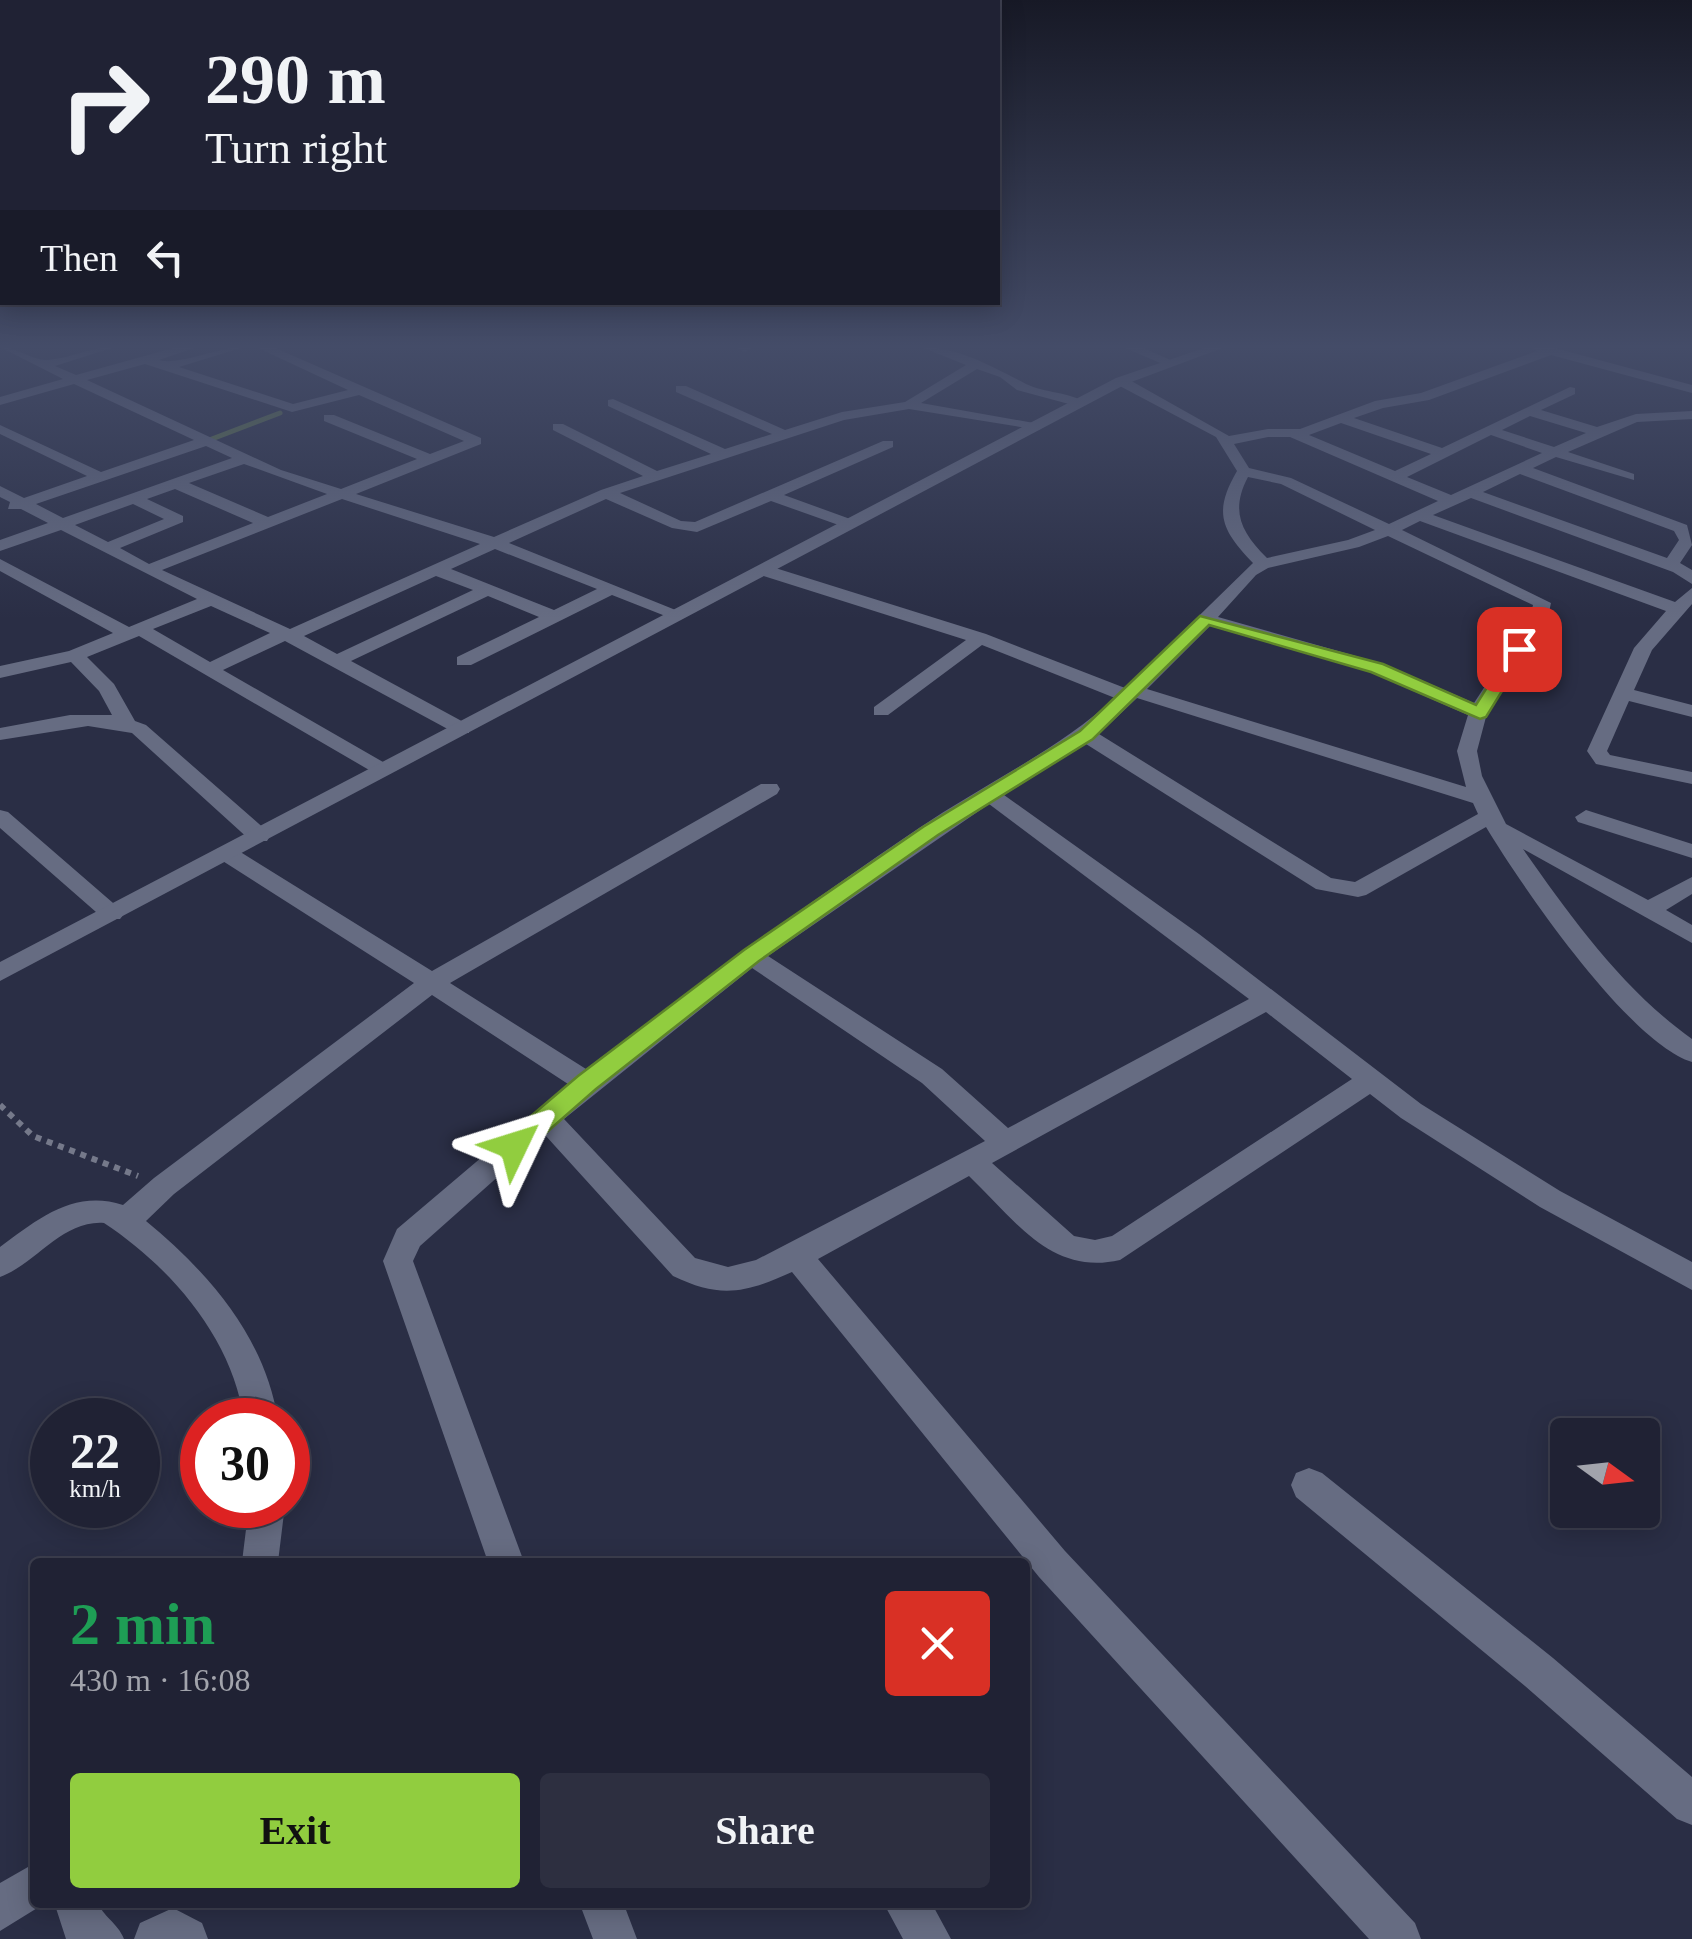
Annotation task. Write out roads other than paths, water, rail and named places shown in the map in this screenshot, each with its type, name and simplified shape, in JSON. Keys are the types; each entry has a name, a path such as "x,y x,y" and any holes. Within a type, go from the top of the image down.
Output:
{"street":[{"path":"18,437 100,477"},
{"path":"194,437 338,495 497,543 679,614"},
{"path":"377,437 433,460"},
{"path":"148,570 476,441 468,437"},
{"path":"579,437 655,476"},
{"path":"687,437 723,454"},
{"path":"208,670 606,493 772,437"},
{"path":"0,973 1012,437"},
{"path":"1222,437 1244,471 1229,517 1230,527 1263,564"},
{"path":"1227,441 1257,437"},
{"path":"1295,437 1449,500"},
{"path":"1396,437 1442,453"},
{"path":"1392,478 1474,437"},
{"path":"1512,437 1629,478"},
{"path":"505,1558 481,1476 432,1361 398,1260 408,1238 587,1082 752,956 989,794 1086,735 1206,620 1250,571 1263,564 1353,544 1392,529 1587,437"},
{"path":"0,511 204,442"},
{"path":"606,493 689,528 708,524 888,444"},
{"path":"0,546 244,460"},
{"path":"1518,468 1681,528 1687,540 1670,565"},
{"path":"1244,471 1276,477 1542,603 1539,617 1471,726 1466,753 1468,774 1488,813 1584,948 1641,1012 1692,1052"},
{"path":"174,483 268,522"},
{"path":"0,491 148,570 287,634 462,729"},
{"path":"1467,492 1670,565 1692,580"},
{"path":"773,496 847,523"},
{"path":"108,548 177,519 133,498"},
{"path":"1418,515 1678,609"},
{"path":"0,564 208,670 382,770"},
{"path":"437,570 555,617"},
{"path":"764,570 980,638 1488,813 1692,935"},
{"path":"464,661 613,588"},
{"path":"336,661 487,590"},
{"path":"1692,593 1643,648 1597,752 1603,760 1692,778"},
{"path":"0,672 74,656 212,599"},
{"path":"1206,620 1377,668 1480,714"},
{"path":"881,710 980,638"},
{"path":"74,656 107,688 126,723"},
{"path":"1623,693 1692,711"},
{"path":"0,734 78,721 107,719 126,723 139,730 259,836"},
{"path":"1086,735 1324,884 1349,891 1358,890 1488,813"},
{"path":"126,1221 164,1186 430,985 512,931 769,788"},
{"path":"989,794 1475,1154 1692,1278"},
{"path":"0,817 112,914"},
{"path":"1586,817 1692,852"},
{"path":"226,853 314,904 430,985 587,1082"},
{"path":"1648,910 1692,884"},
{"path":"752,956 932,1076 1004,1142"},
{"path":"546,1118 684,1267 705,1279 734,1282 798,1256 1268,1000"},
{"path":"971,1161 1064,1247 1095,1253 1120,1246 1371,1080"},
{"path":"0,1264 74,1216 94,1210 112,1211 143,1232 230,1332 256,1386 258,1398"},
{"path":"798,1256 1052,1564 1399,1939"},
{"path":"1308,1485 1539,1672 1692,1804"},
{"path":"260,1558 264,1528"},
{"path":"0,1909 30,1889"},
{"path":"78,1908 82,1924 102,1939"},
{"path":"603,1908 615,1939"},
{"path":"910,1908 929,1939"},
{"path":"156,1939 173,1930 186,1939"}],"waterway":[{"path":"204,442 216,437"}]}
